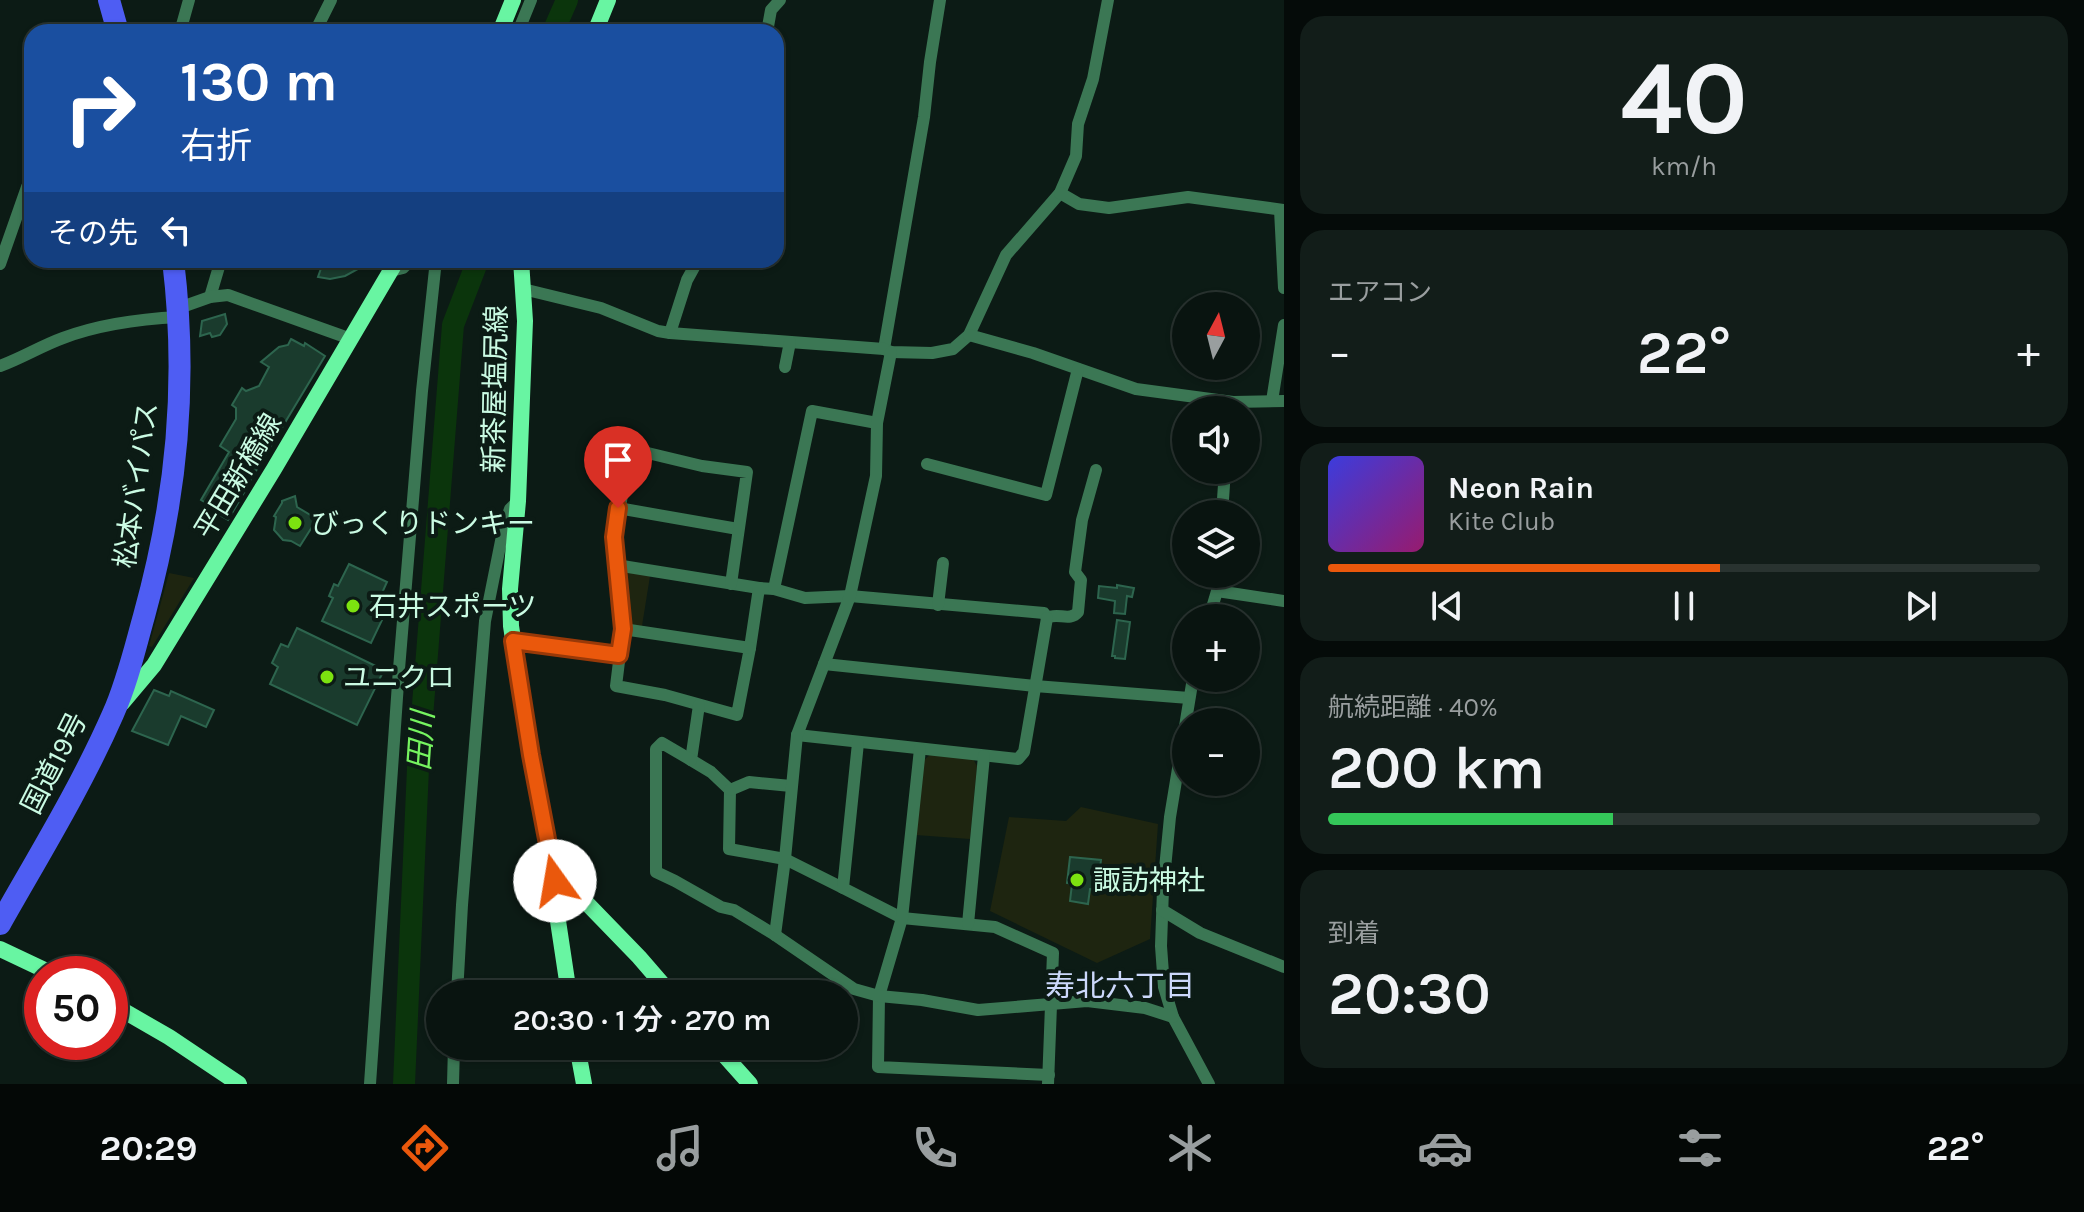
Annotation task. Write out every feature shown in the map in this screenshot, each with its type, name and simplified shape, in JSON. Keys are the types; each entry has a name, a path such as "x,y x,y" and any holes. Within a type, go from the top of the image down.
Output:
{"highway":[{"path":"109,0 116,24"},
{"name":"松本バイパス","path":"114,713 158,563 172,490 180,391 179,312 174,268"},
{"name":"国道19号","path":"0,924 114,713"}],"main road":[{"path":"503,24 513,0"},
{"path":"598,24 608,0"},
{"name":"平田新橋線","path":"114,713 154,665 393,268"},
{"name":"新茶屋塩尻線","path":"522,268 525,321 518,501 510,589 513,641 555,881 567,980"},
{"path":"555,881 576,892 659,980"},
{"path":"0,949 24,960"},
{"path":"128,1013 239,1084"},
{"path":"580,1060 584,1084"},
{"path":"729,1060 750,1084"}],"street":[{"path":"182,24 189,0"},
{"path":"319,24 331,0"},
{"path":"521,24 531,0"},
{"path":"768,24 771,10 780,0"},
{"path":"775,935 797,735 850,596 876,476 877,423 940,0"},
{"path":"523,289 601,308 670,333 932,353 953,349 969,335 1006,255 1060,193 1076,156 1078,124 1093,79 1108,0"},
{"path":"1060,193 1079,204 1109,208 1188,197 1282,210 1284,288"},
{"path":"0,264 24,196"},
{"path":"210,297 219,268"},
{"path":"370,1084 400,654 435,268"},
{"path":"670,333 694,268"},
{"path":"0,366 62,339 109,324 179,312 210,297 228,295 351,339"},
{"path":"1278,401 1284,325"},
{"path":"969,335 1033,353 1136,389 1176,396"},
{"path":"785,367 790,342"},
{"path":"927,464 1046,495 1078,369"},
{"path":"774,589 812,411 877,423"},
{"path":"731,584 747,472 702,466 631,449 614,537 623,629 616,686 665,695 737,715 759,588"},
{"path":"1047,618 1052,615 1071,617 1078,612 1081,580 1075,572 1082,520 1096,470"},
{"path":"458,980 485,621 504,526 510,509 518,501"},
{"path":"618,508 738,529"},
{"path":"938,605 943,563"},
{"path":"616,565 774,589 805,598 850,596 1044,613 1047,618 1024,752 1018,759 797,735"},
{"path":"1213,604 1218,588"},
{"path":"1217,591 1284,601"},
{"path":"623,629 750,648"},
{"path":"513,641 619,655"},
{"path":"824,664 1189,698"},
{"path":"1190,692 1170,817 1161,946 1164,987 1173,1017 1209,1084"},
{"path":"691,760 699,705"},
{"path":"920,749 902,918 879,996 878,1067 972,1078 1048,1079 1051,1003 1053,953 995,927 902,918 785,859 729,849 730,790 711,772 662,743 656,749 656,872 721,907 734,910 854,989 879,996 978,1010 1051,1003 1087,1001 1145,1008 1173,1017"},
{"path":"843,888 858,743"},
{"path":"968,924 984,756"},
{"path":"730,790 749,782 791,786"},
{"path":"1162,910 1200,933 1284,967"},
{"path":"453,1084 454,1060"}],"green space":[{"path":"627,572 650,576 642,626 633,625 627,620 624,577"},
{"path":"169,573 194,578 152,647 149,646"},
{"path":"930,755 973,759 977,766 970,839 916,835 924,760"},
{"path":"1081,807 1158,824 1150,939 1097,963 990,911 1009,817 1066,821"}],"building":[{"path":"321,268 359,268 345,276 330,279 318,277"},
{"path":"225,314 227,324 220,335 212,337 210,333 200,336 202,321"},
{"path":"291,339 304,346 305,343 325,356 228,520 201,500 229,452 220,446 236,419 236,408 232,405 242,388 246,391 259,386 269,367 261,362 279,347 288,345"},
{"name":"びっくりドンキー","path":"295,496 297,507 317,519 300,546 283,540 274,530 274,516 282,501"},
{"name":"石井スポーツ","path":"349,564 387,582 372,615 382,620 371,643 322,621 333,598 329,596 334,584 338,586"},
{"path":"1117,585 1134,588 1132,597 1127,596 1125,614 1114,613 1115,601 1098,598 1099,586 1117,588"},
{"path":"1117,620 1130,622 1125,659 1112,656"},
{"name":"ユニクロ","path":"297,628 384,670 357,725 270,684 278,667 272,663 281,644 288,647"},
{"path":"154,690 169,696 171,691 214,710 206,727 181,716 168,745 132,731"},
{"path":"1070,857 1101,860 1099,876 1107,877 1105,890 1090,889 1088,904 1070,901 1072,884 1067,883"}],"waterway":[{"name":"田川","path":"556,24 567,0"},
{"name":"田川","path":"404,1084 418,768 453,325 475,268"}],"place":[{"name":"びっくりドンキー","path":"295,523"},
{"name":"石井スポーツ","path":"353,606"},
{"name":"ユニクロ","path":"327,677"},
{"name":"諏訪神社","path":"1077,880"}],"district":[{"name":"寿北六丁目","path":"1120,986"}],"route":[{"path":"555,881 513,641 619,655 623,629 614,537 618,508"}]}
